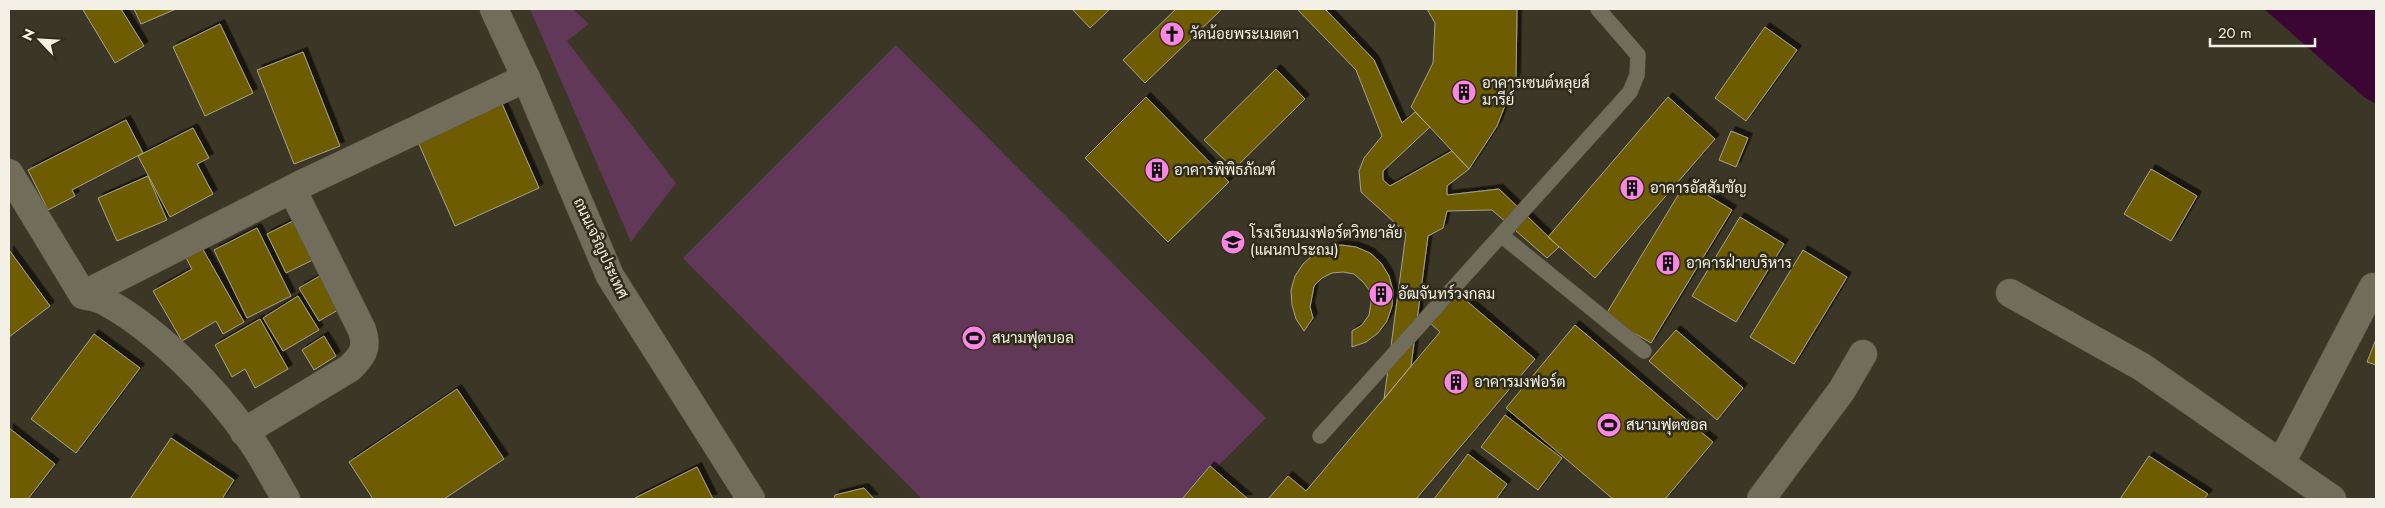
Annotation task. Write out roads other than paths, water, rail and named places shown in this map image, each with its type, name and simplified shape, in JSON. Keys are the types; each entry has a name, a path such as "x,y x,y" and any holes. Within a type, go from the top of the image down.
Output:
{"street":[{"name":"ถนนเจริญประเทศ","path":"494,9 526,78 610,276 751,499"},
{"path":"83,295 292,189 526,78"},
{"path":"9,173 83,295 106,302 152,335 198,378 244,432 286,499"},
{"path":"244,432 350,368 363,355 366,347 362,330 292,189"},
{"path":"2281,463 2373,286"},
{"path":"2010,294 2142,367 2332,499"},
{"path":"1761,499 1842,390 1863,354"}],"lane":[{"path":"1320,436 1630,92 1637,75 1638,55 1598,9"},
{"path":"1502,235 1644,351"}],"place":[{"name":"วัดน้อยพระเมตตา","path":"1172,34"},
{"name":"อาคารเซนต์หลุยส์ มารีย์","path":"1464,92"},
{"name":"อาคารพิพิธภัณฑ์","path":"1157,170"},
{"name":"อาคารอัสสัมชัญ","path":"1632,188"},
{"name":"โรงเรียนมงฟอร์ตวิทยาลัย (แผนกประถม)","path":"1233,242"},
{"name":"อาคารฝ่ายบริหาร","path":"1668,263"},
{"name":"อัฒจันทร์วงกลม","path":"1381,294"},
{"name":"สนามฟุตบอล","path":"974,338"},
{"name":"อาคารมงฟอร์ต","path":"1456,382"},
{"name":"สนามฟุตซอล","path":"1609,425"}]}
